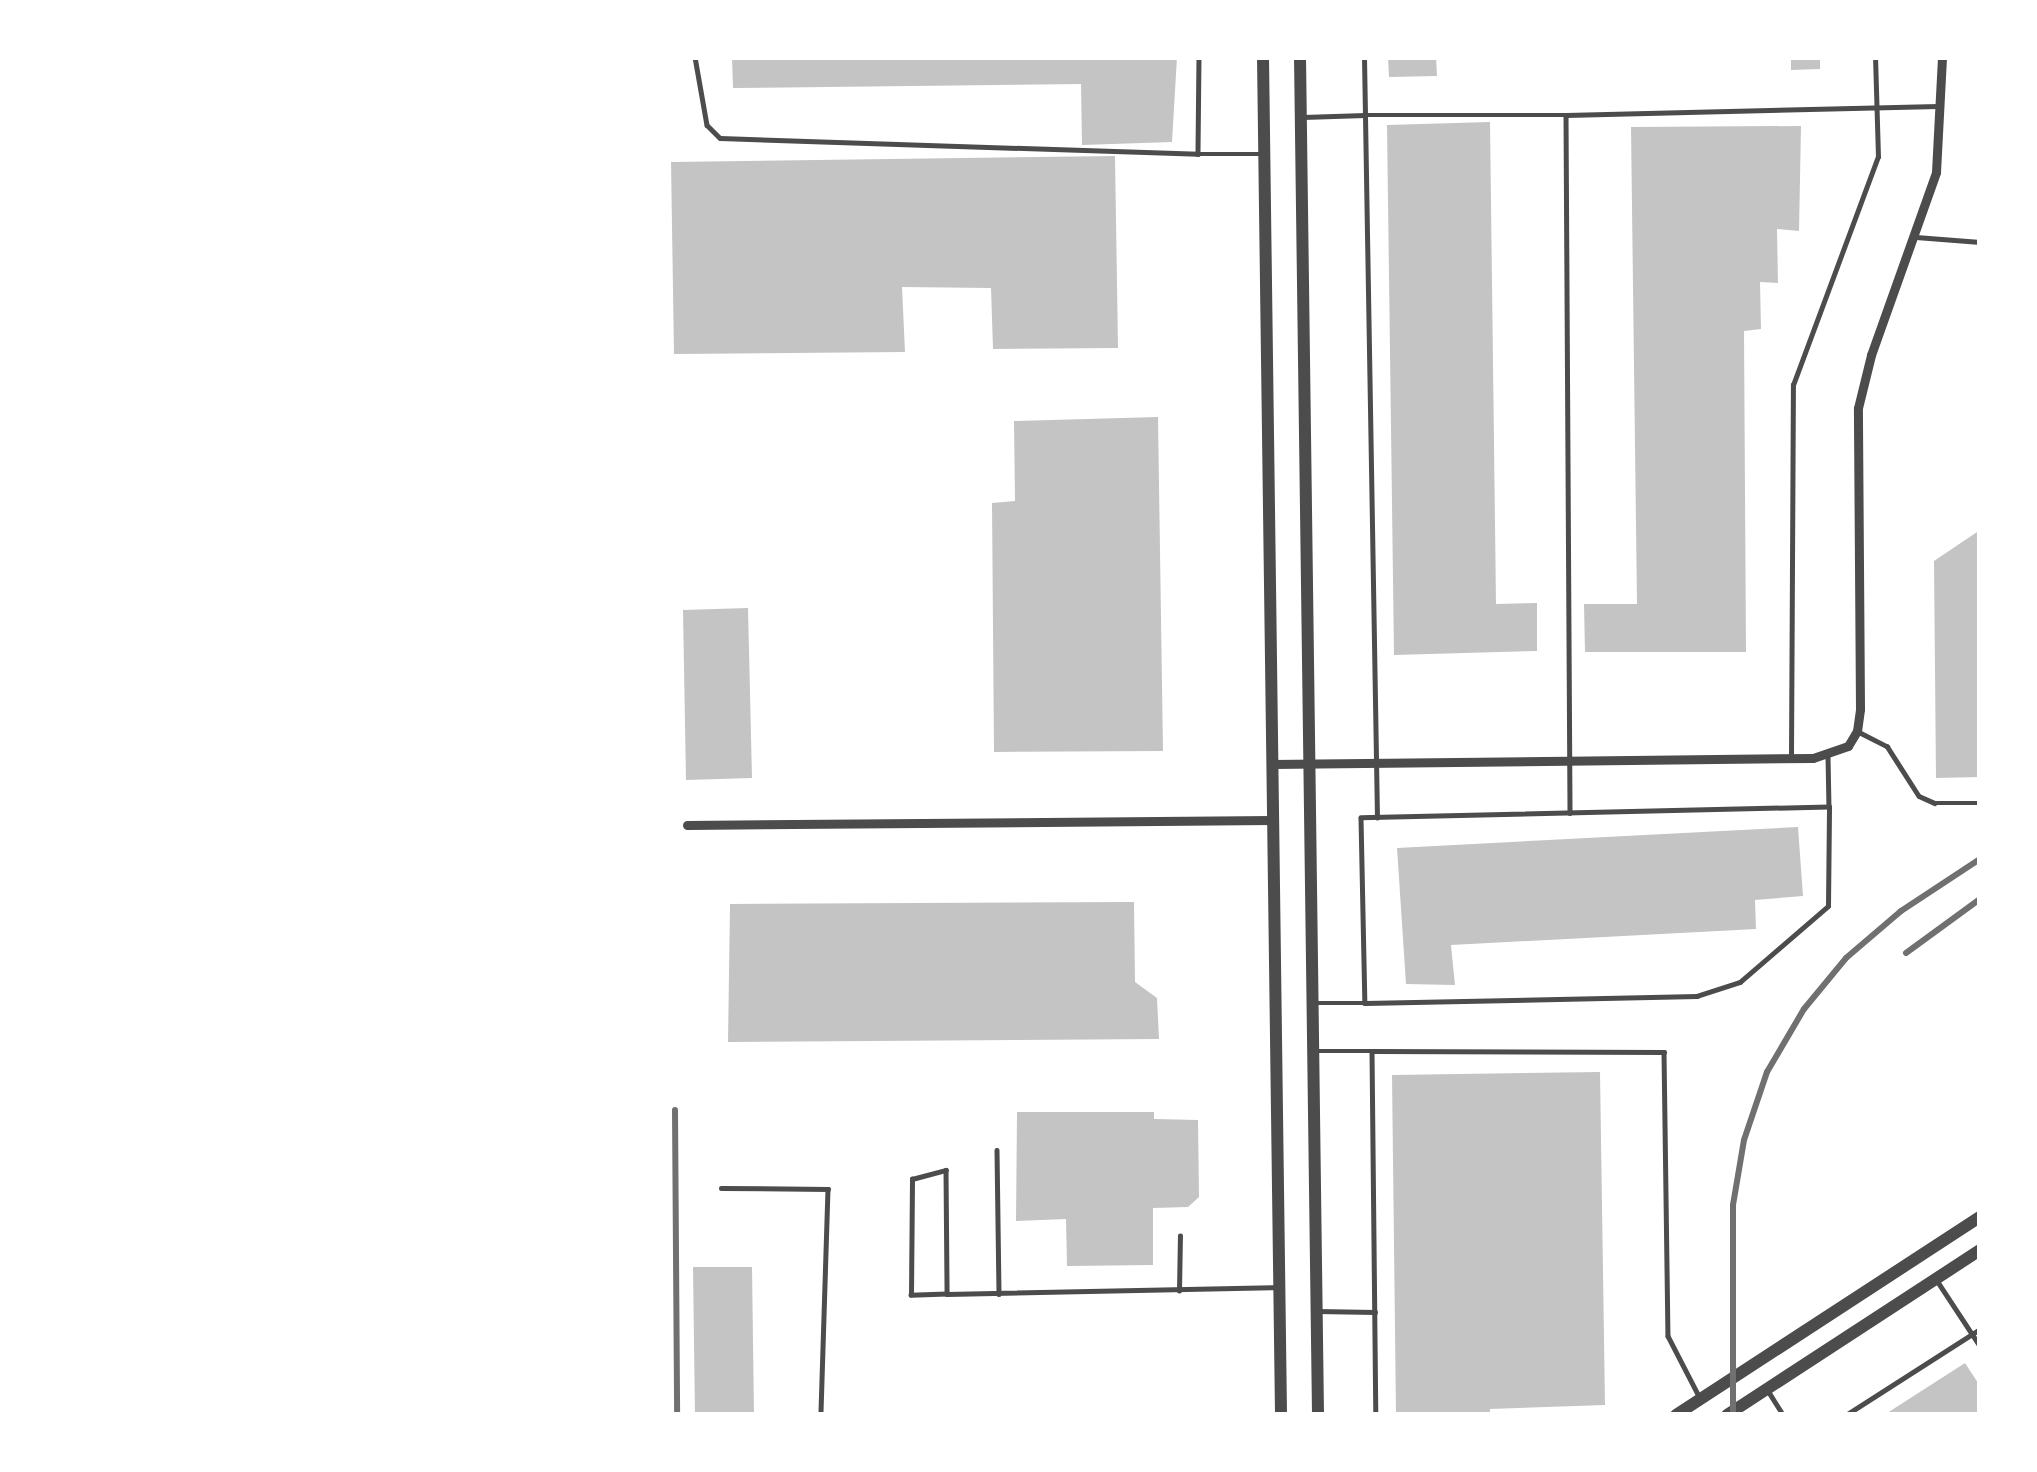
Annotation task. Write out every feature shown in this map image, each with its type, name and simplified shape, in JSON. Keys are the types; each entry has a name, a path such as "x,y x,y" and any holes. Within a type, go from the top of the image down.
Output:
{"street":[{"path":"1263,57 1281,1415"},
{"path":"1300,57 1318,1415"},
{"path":"1272,764 1791,758 1828,756 1848,746 1857,731 1858,408 1871,355 1936,172 1942,57"},
{"path":"687,825 1272,820"},
{"path":"1677,1415 1980,1216"},
{"path":"1727,1415 1980,1250"}],"lane":[{"path":"695,57 707,124 720,138 1264,154"},
{"path":"1198,154 1199,57"},
{"path":"1364,57 1377,818"},
{"path":"1791,758 1793,386 1878,157 1875,57"},
{"path":"1301,117 1942,106"},
{"path":"1565,115 1570,813"},
{"path":"1916,237 1980,242"},
{"path":"1857,731 1887,746 1918,796 1935,803 1980,803"},
{"path":"1312,1003 1696,996 1740,982 1828,906 1828,756"},
{"path":"1365,1003 1361,818 1828,807"},
{"path":"1312,1051 1664,1052 1668,1336 1700,1398"},
{"path":"1372,1051 1376,1415"},
{"path":"997,1150 999,1294"},
{"path":"946,1294 946,1170 912,1179 911,1294 946,1294 999,1294 1179,1291 1280,1286"},
{"path":"721,1188 828,1189 821,1415"},
{"path":"1179,1291 1180,1236"},
{"path":"1936,1279 1980,1346"},
{"path":"1317,1311 1375,1312"},
{"path":"1846,1415 1980,1328"},
{"path":"1767,1389 1783,1415"}],"building":[{"path":"732,57 1177,57 1172,142 1082,145 1081,84 733,88"},
{"path":"1388,57 1436,57 1437,76 1389,77"},
{"path":"1791,57 1820,57 1820,69 1791,70"},
{"path":"1490,122 1496,604 1537,603 1537,651 1394,655 1387,125"},
{"path":"1801,126 1799,231 1777,229 1778,283 1760,282 1761,329 1744,331 1746,652 1585,652 1584,604 1637,604 1631,127"},
{"path":"1115,156 1118,348 993,349 991,288 902,287 905,352 674,354 671,162"},
{"path":"1158,417 1163,751 994,752 992,503 1015,501 1014,421"},
{"path":"1980,530 1980,777 1936,778 1934,561"},
{"path":"748,608 752,778 686,780 683,610"},
{"path":"1798,827 1803,896 1755,900 1756,929 1451,945 1455,985 1406,984 1397,848"},
{"path":"1134,902 1135,982 1157,998 1159,1039 728,1042 730,904"},
{"path":"1600,1072 1605,1405 1490,1409 1490,1415 1396,1415 1392,1075"},
{"path":"1017,1112 1154,1112 1154,1119 1198,1120 1199,1197 1188,1207 1153,1208 1153,1265 1067,1266 1066,1219 1016,1221"},
{"path":"693,1267 752,1267 754,1415 695,1415"},
{"path":"1965,1363 1980,1386 1980,1415 1884,1415"}],"railway":[{"path":"1733,1415 1733,1205 1744,1140 1767,1072 1804,1009 1846,958 1901,911 1980,859"},
{"path":"1906,953 1980,899"},
{"path":"675,1110 677,1415"}]}
